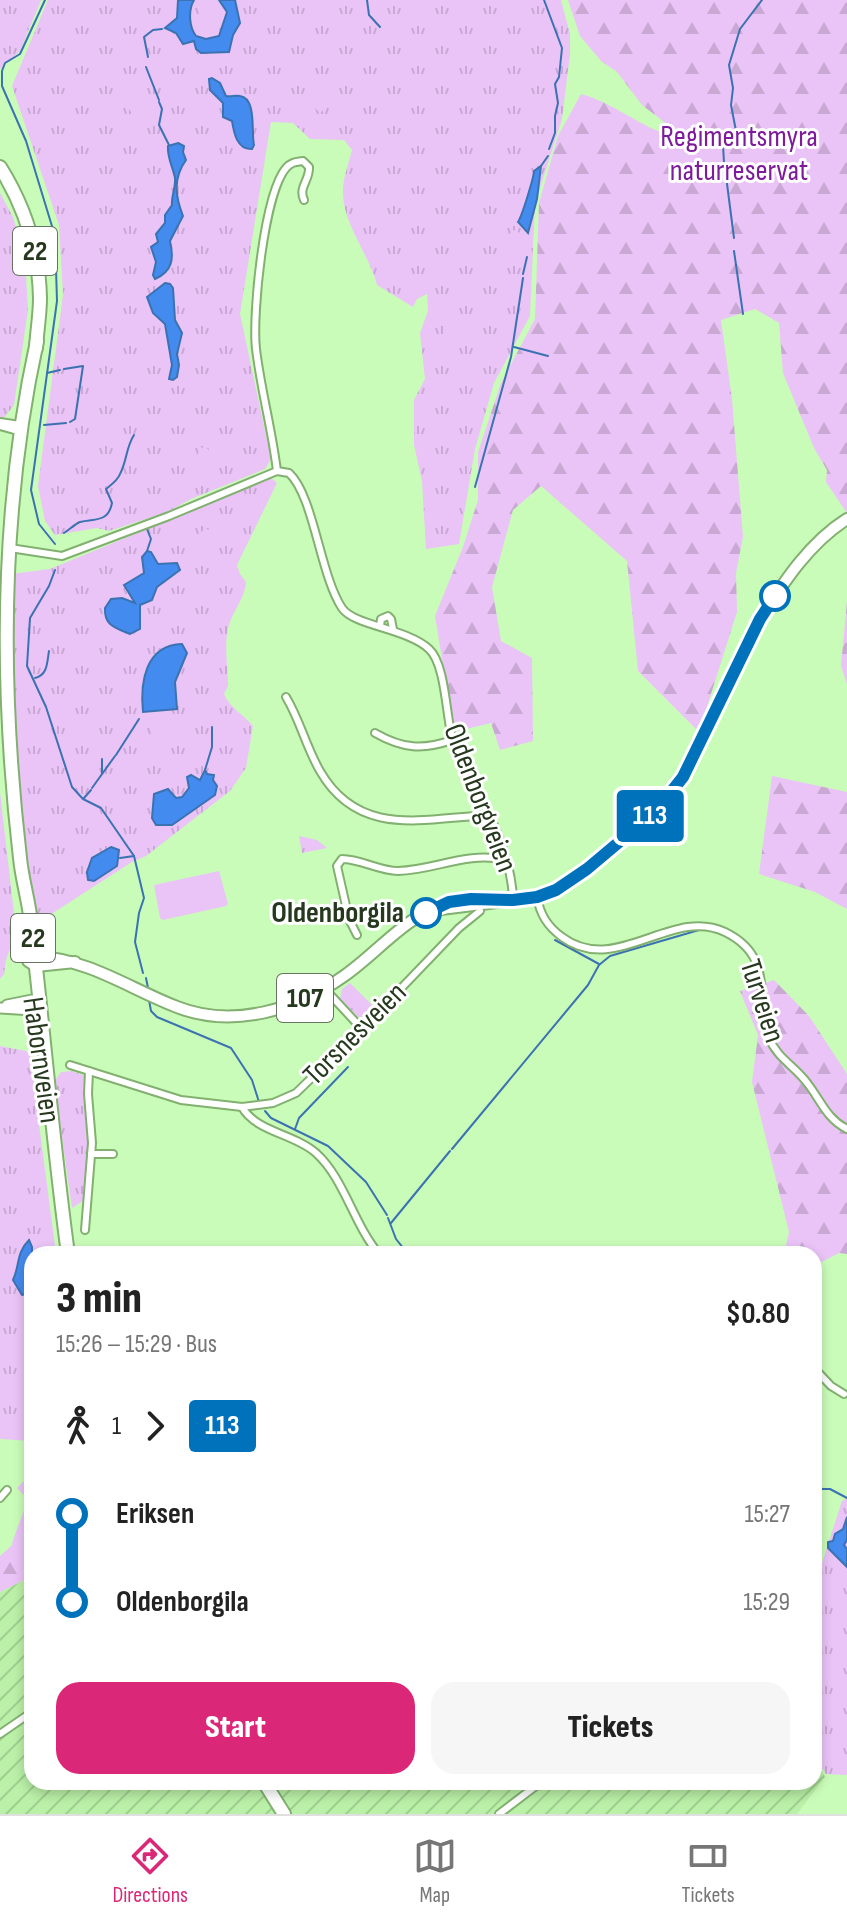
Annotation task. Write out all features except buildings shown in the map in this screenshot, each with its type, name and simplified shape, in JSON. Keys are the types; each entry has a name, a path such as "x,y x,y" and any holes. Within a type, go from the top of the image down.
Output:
{"highway":[{"name":"Habornveien","path":"0,167 20,204 36,254 40,301 37,341 21,429 6,548 2,609 3,681 35,1005 67,1246"},
{"path":"269,1790 284,1814"}],"main road":[{"name":"Torsnesveien","path":"33,961 75,962 90,966 195,1013 234,1017 272,1010 324,988 351,971 408,923 440,905 471,899 537,897 562,886 656,811 673,792 766,609 811,549 847,519"}],"street":[{"path":"277,471 256,348 258,294 272,197 283,172 293,163 303,161 309,167 302,188 304,200"},
{"path":"0,424 21,429"},
{"path":"6,548 62,556 277,471 289,473 298,483 343,610 357,620 380,626 393,629 392,620 388,616 381,619 380,626"},
{"name":"Oldenborgveien","path":"393,629 431,651 437,662 452,740 489,815 512,876 513,900"},
{"path":"286,697 321,773 335,791 353,805 393,821 489,815"},
{"path":"375,733 406,747 424,748 452,740"},
{"path":"334,851 340,861"},
{"path":"357,935 349,919 337,866 340,861 346,859 395,871 452,859 482,857 506,860"},
{"name":"Turveien","path":"537,897 540,913 554,931 573,944 584,947 627,946 688,926 702,925 727,933 741,942 755,960 763,983 764,1019 770,1040 782,1058 807,1082 828,1116 847,1129"},
{"name":"Torsnesveien","path":"70,1065 181,1100 242,1107 273,1103 296,1093 442,945 480,911"},
{"path":"324,988 362,1029"},
{"path":"0,1008 35,1005"},
{"path":"85,1230 91,1154 89,1071"},
{"path":"242,1107 246,1114 319,1155 372,1246"},
{"path":"91,1154 113,1154"},
{"path":"822,1376 844,1394"},
{"path":"0,1498 7,1490"},
{"path":"0,1734 24,1718"},
{"path":"499,1814 530,1790"}],"shaded area":[{"path":"24,1580 24,1790 815,1790 797,1814 0,1814 0,1592"}],"green space":[{"path":"0,0 41,0 20,51 0,69"},
{"path":"48,0 561,0 570,34 570,54 562,119 535,204 530,316 494,383 475,449 459,544 426,549 422,481 414,445 414,400 425,379 420,333 428,311 427,294 417,299 413,307 377,285 346,213 343,188 352,150 344,140 310,139 293,123 271,122 240,314 271,459 265,469 167,512 109,531 97,528 55,535 45,521 38,486 63,295 59,225 12,86"},
{"name":"Regimentsmyra naturreservat","path":"568,0 847,0 847,513 826,482 827,470 814,448 783,373 779,323 755,309 721,320 732,399 743,537 736,573 737,612 699,732 638,671 627,561 541,486 513,510 492,587 501,641 532,658 533,741 500,750 491,723 454,732 435,616 478,500 478,452 501,383 535,319 539,203 558,136 581,94 672,136 672,128 642,105 617,72 601,61 580,36"},
{"path":"207,3 214,6 218,25 216,31 211,33 204,29 200,19 201,6"},
{"path":"323,84 331,90 320,113 315,108 317,88"},
{"path":"128,91 141,102 141,119 134,118 124,99"},
{"path":"0,193 13,217 25,259 28,310 14,405 3,419 0,419"},
{"path":"514,230 525,240 521,252 514,256 507,236"},
{"path":"402,270 408,274 410,284 404,288 391,284 392,274"},
{"path":"449,316 455,320 456,338 450,341 444,335 444,321"},
{"path":"200,447 208,449 212,463 209,470 201,473 194,467"},
{"path":"271,478 277,483 237,565 246,582 227,636 228,686 224,694 253,726 246,768 230,791 146,856 38,920 34,914 28,872 15,744 10,659 11,574 50,569"},
{"path":"207,529 212,532 213,541 203,552 196,553 194,543"},
{"path":"132,562 139,565 138,571 122,578 116,576 119,565"},
{"path":"847,601 847,684 841,666"},
{"path":"166,717 171,722 165,743 159,744 151,735 152,722"},
{"path":"772,776 847,792 847,909 815,892 759,874"},
{"path":"0,792 16,931 0,979"},
{"path":"299,836 317,840 327,848 302,853"},
{"path":"219,871 226,906 163,920 160,918 154,885"},
{"path":"774,980 809,1016 847,1074 847,1254 839,1253 822,1262 822,1246 786,1246 789,1232 752,1082 758,1035 740,991"},
{"path":"350,983 376,1009 367,1017 358,1017 340,998 342,989"},
{"path":"0,1046 26,1051 30,1055 55,1246 24,1246 24,1440 0,1439"},
{"path":"72,1071 85,1076 91,1148 83,1201 72,1208 54,1082 61,1072"},
{"path":"24,1481 24,1495 17,1488"},
{"path":"847,1498 847,1775 826,1774 822,1768 822,1563 842,1501"},
{"path":"24,1510 24,1534 11,1546"},
{"path":"24,1534 24,1580 0,1592 0,1556"}],"water":[{"path":"178,0 194,0 190,13 192,28 196,36 206,39 219,36 227,12 219,0 235,0 240,23 229,52 201,53 194,41 183,44 176,33 165,28 177,18"},
{"path":"209,79 220,83 226,96 240,96 249,103 252,149 240,144 232,121 223,117 223,103 210,90"},
{"path":"178,143 184,146 186,160 177,187 183,216 170,241 172,253 169,268 155,279 156,262 151,247 158,242 156,234 165,223 165,215 172,205 175,185 168,146"},
{"path":"541,166 528,233 518,222 534,171"},
{"path":"165,283 173,288 175,320 182,333 177,354 177,377 173,380 169,379 172,365 165,324 153,313 147,297"},
{"path":"147,551 151,552 158,564 177,563 180,570 157,587 152,600 140,605 140,629 130,634 109,623 105,608 111,599 122,598 135,603 124,585 144,573 142,557"},
{"path":"182,644 187,653 175,682 177,709 143,712 144,678 153,658 170,646"},
{"path":"205,770 207,774 214,775 217,786 215,795 172,825 156,825 152,818 154,794 168,789 176,798 182,797 189,788 187,777 191,775 200,780"},
{"path":"111,847 119,850 117,866 94,881 88,880 87,872 92,858"},
{"path":"24,1247 22,1295 13,1280"},
{"path":"847,1517 847,1540 844,1545 847,1549 847,1567 828,1548 828,1542 833,1541 835,1534 843,1529"}],"waterway":[{"path":"45,0 20,54 5,63 2,86 26,141 55,236 57,301 31,490 39,524 55,544"},
{"path":"367,0 369,15 380,27"},
{"path":"544,0 562,48 559,77 555,84 558,103 555,133 549,149"},
{"path":"724,163 723,145 737,136 731,105 733,88 729,65 740,29 762,0"},
{"path":"148,57 144,37 153,30 162,29"},
{"path":"146,67 159,100"},
{"path":"159,102 162,109 159,125 169,145"},
{"path":"541,166 548,156"},
{"path":"726,176 734,238"},
{"path":"734,251 743,314"},
{"path":"523,274 527,257"},
{"path":"475,487 511,357 523,278"},
{"path":"514,347 548,356"},
{"path":"64,369 83,366 75,419 70,422"},
{"path":"47,373 60,370"},
{"path":"44,425 66,423"},
{"path":"64,533 80,522 107,514 112,503 106,489 119,476 134,435"},
{"path":"147,529 151,539 147,551"},
{"path":"55,570 30,618 27,666 46,707 72,787 83,799 101,808 134,856 144,898 135,942 143,973"},
{"path":"35,678 45,671 49,651"},
{"path":"116,755 139,719"},
{"path":"205,770 212,747 212,727"},
{"path":"92,788 115,756"},
{"path":"102,759 102,773"},
{"path":"84,798 91,790"},
{"path":"120,858 134,856"},
{"path":"452,1149 588,985 599,965 610,956 699,930"},
{"path":"555,940 599,964"},
{"path":"146,978 148,988"},
{"path":"149,1000 151,1011 157,1017 231,1048 252,1080 259,1102"},
{"path":"295,1129 299,1118 348,1067"},
{"path":"265,1111 271,1118 328,1146 366,1182 387,1215"},
{"path":"391,1223 450,1151"},
{"path":"388,1218 402,1246"},
{"path":"822,1489 830,1489 847,1498"}],"bus line":[{"name":"113","path":"426,913 449,902 513,900 537,897 556,890 587,869 656,811 683,777 760,619 775,596"}],"place":[{"name":"Oldenborgila","path":"426,913"}]}
